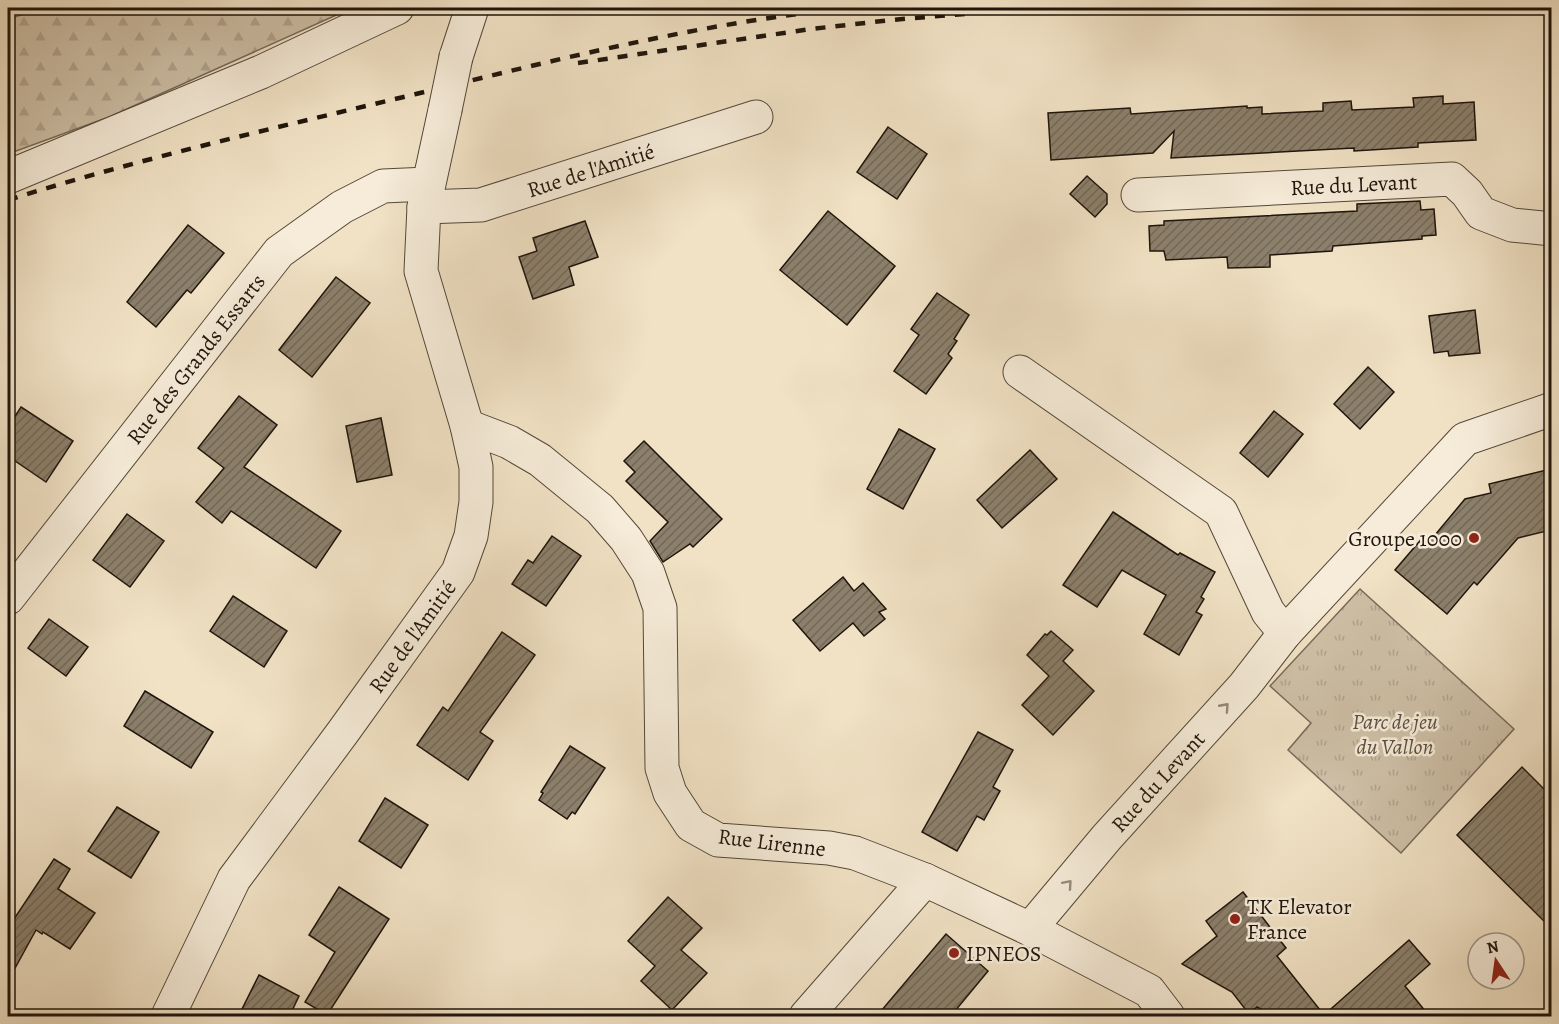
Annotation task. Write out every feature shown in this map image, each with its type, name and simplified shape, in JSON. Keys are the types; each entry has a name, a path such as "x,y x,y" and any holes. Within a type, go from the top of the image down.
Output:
{"street":[{"path":"8,177 261,72 397,8"},
{"name":"Rue de l'Amitié","path":"168,1017 234,879 458,572 471,536 476,502 476,467 467,426 421,271 426,196 456,57 462,11"},
{"name":"Rue de l'Amitié","path":"426,196 481,205 756,117"},
{"name":"Rue du Levant","path":"1138,195 1452,179 1467,193 1481,213 1512,225 1551,229"},
{"name":"Rue des Grands Essarts","path":"8,598 279,252 342,207 383,186 426,196"},
{"path":"1020,372 1221,512 1268,612 1285,633"},
{"name":"Rue du Levant","path":"1030,929 1107,837 1244,686 1285,633 1465,439 1551,409"},
{"name":"Rue Lirenne","path":"467,426 509,442 540,460 600,509 626,539 648,573 660,608 662,768 670,793 691,825 718,840 829,848 855,853 925,880 1030,929 1149,991 1168,1017"},
{"path":"806,1017 925,880"}],"green space":[{"path":"44,8 352,8 109,117 8,154 8,19"},
{"name":"Parc de jeu du Vallon","path":"1360,589 1514,729 1401,853 1288,750 1311,723 1270,686"}],"building":[{"path":"1443,96 1443,104 1474,102 1476,140 1418,143 1418,147 1354,151 1354,148 1171,158 1174,131 1153,153 1051,160 1048,113 1130,108 1131,114 1247,106 1247,108 1262,107 1262,114 1323,111 1323,103 1351,101 1352,110 1414,107 1413,98"},
{"path":"888,127 927,154 897,199 857,172"},
{"path":"1087,176 1107,194 1107,204 1095,217 1070,194"},
{"path":"1420,201 1421,210 1434,209 1436,235 1422,236 1422,239 1333,246 1332,251 1270,255 1270,267 1228,268 1227,257 1166,260 1164,251 1150,251 1149,226 1164,225 1164,221 1357,211 1357,204"},
{"path":"828,211 895,266 847,325 780,270"},
{"path":"585,221 598,257 569,267 574,285 533,299 519,257 537,251 533,238"},
{"path":"188,225 224,253 191,293 187,290 156,327 127,302"},
{"path":"336,277 370,303 312,377 279,350"},
{"path":"937,293 969,315 954,339 957,341 948,354 952,358 926,394 894,371 919,335 911,329"},
{"path":"1475,310 1480,353 1449,356 1448,351 1434,353 1429,316"},
{"path":"1368,367 1394,392 1360,429 1334,404"},
{"path":"239,396 277,425 244,467 341,531 316,568 231,511 222,523 196,502 224,468 198,448"},
{"path":"21,407 73,441 46,482 8,456 8,427"},
{"path":"1274,411 1303,434 1268,477 1240,453"},
{"path":"381,418 392,475 357,482 346,426"},
{"path":"899,429 935,449 903,509 867,489"},
{"path":"644,441 722,519 693,547 690,544 663,562 650,541 668,522 626,481 635,472 624,461"},
{"path":"1030,450 1057,479 1002,528 977,500"},
{"name":"Groupe 1000","path":"1551,469 1551,530 1518,538 1477,585 1474,582 1447,614 1395,570 1424,536 1430,541 1465,499 1491,493 1489,484"},
{"path":"1113,512 1178,555 1180,553 1215,572 1201,597 1204,599 1196,612 1202,615 1179,655 1144,634 1166,595 1122,570 1097,607 1063,585"},
{"path":"127,514 164,541 130,587 93,560"},
{"path":"552,536 581,556 546,606 512,584 528,560 533,563"},
{"path":"843,577 854,591 863,583 886,609 879,612 885,619 864,636 853,623 820,651 793,620"},
{"path":"233,596 287,631 264,667 210,631"},
{"path":"49,619 88,647 66,676 28,648"},
{"path":"1051,631 1073,650 1063,661 1094,691 1053,735 1022,705 1049,676 1027,655 1045,634"},
{"path":"502,632 535,655 480,732 493,741 468,780 417,745 443,707 448,711"},
{"path":"145,691 213,732 191,768 124,726"},
{"path":"978,732 1013,750 993,787 1000,791 984,820 977,816 957,851 922,832"},
{"path":"570,746 605,768 575,814 572,812 567,819 539,800 543,793 541,792"},
{"path":"1522,767 1551,796 1551,928 1457,835"},
{"path":"385,798 428,825 401,868 359,841"},
{"path":"117,807 159,832 131,878 88,851"},
{"path":"54,859 70,869 58,889 95,913 70,949 36,930 8,981 8,928"},
{"path":"339,887 389,919 327,1015 305,1002 335,952 309,935"},
{"path":"1243,892 1286,948 1277,956 1324,1015 1409,940 1430,964 1405,986 1430,1017 1275,1017 1257,1007 1249,1014 1232,992 1182,964 1217,936 1206,921"},
{"path":"668,897 702,928 681,950 707,973 672,1010 641,981 655,966 628,941"},
{"path":"946,934 988,971 950,1017 876,1017"},
{"path":"259,975 299,996 289,1017 238,1017"}],"railway":[{"path":"8,200 109,170 211,144 577,55 739,23 848,8"},
{"path":"578,63 811,29 1036,8"}],"place":[{"name":"Groupe 1000","path":"1474,538"},
{"name":"TK Elevator France","path":"1235,919"},
{"name":"IPNEOS","path":"954,953"}]}
